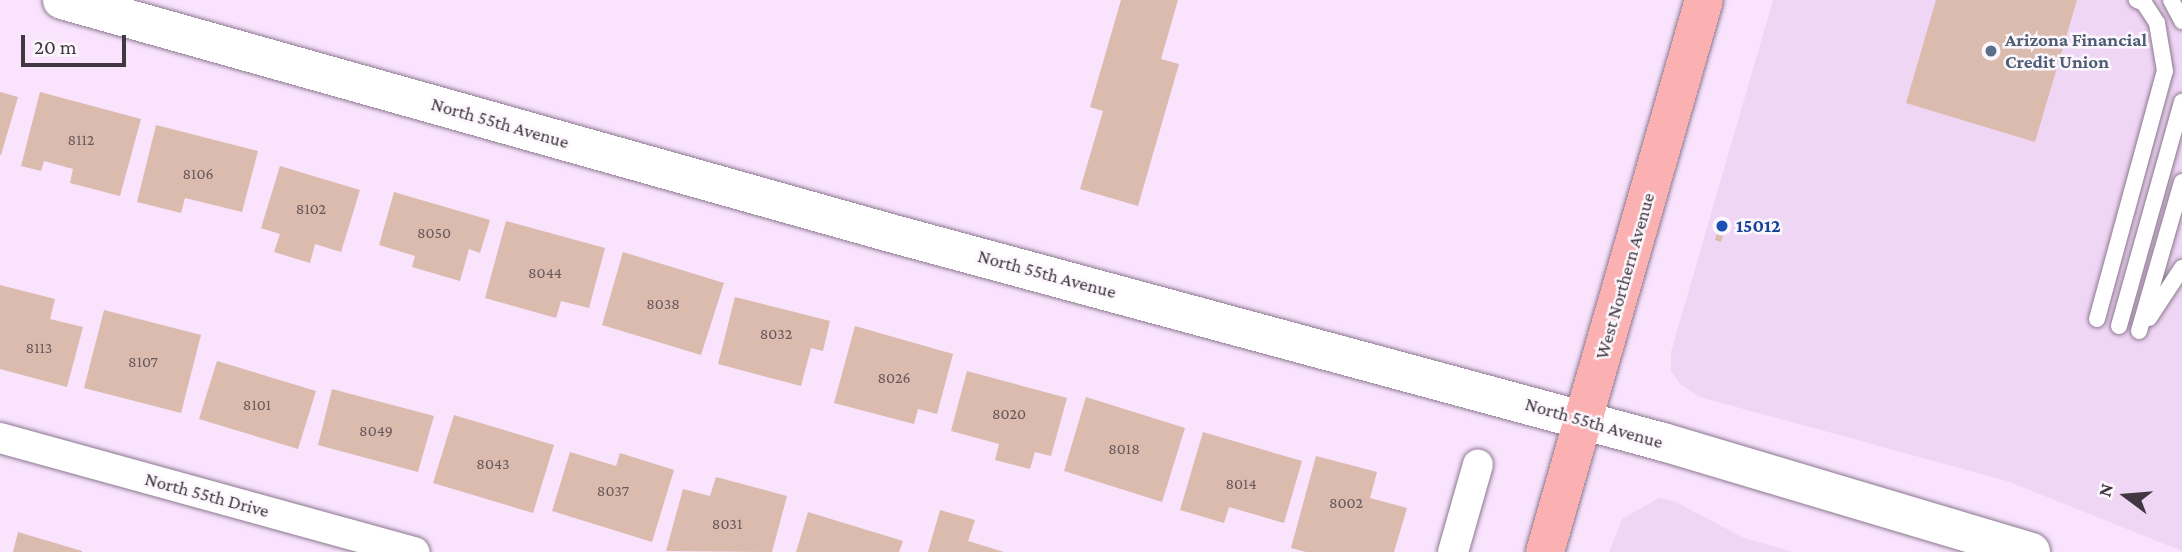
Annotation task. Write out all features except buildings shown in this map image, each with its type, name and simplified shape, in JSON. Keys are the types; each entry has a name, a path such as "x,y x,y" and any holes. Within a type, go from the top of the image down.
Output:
{"main road":[{"name":"West Northern Avenue","path":"1545,552 1704,0"}],"street":[{"name":"North 55th Avenue","path":"62,0 869,227 1584,420 2031,552"},
{"name":"North 55th Drive","path":"0,438 415,552"},
{"path":"1453,552 1478,464"}],"lane":[{"path":"2097,318 2165,71 2157,23 2144,3 2137,0"},
{"path":"2171,0 2182,21"},
{"path":"2119,326 2182,102"},
{"path":"2182,182 2139,331 2182,268"}],"shaded area":[{"path":"1773,0 2182,0 2182,551 2007,481 1700,397 1680,384 1671,371 1671,352"},
{"path":"1659,498 1674,501 1744,538 1793,552 1609,552 1622,519"}],"place":[{"name":"Arizona Financial Credit Union","path":"1991,51"},
{"name":"15012","path":"1722,226"}]}
